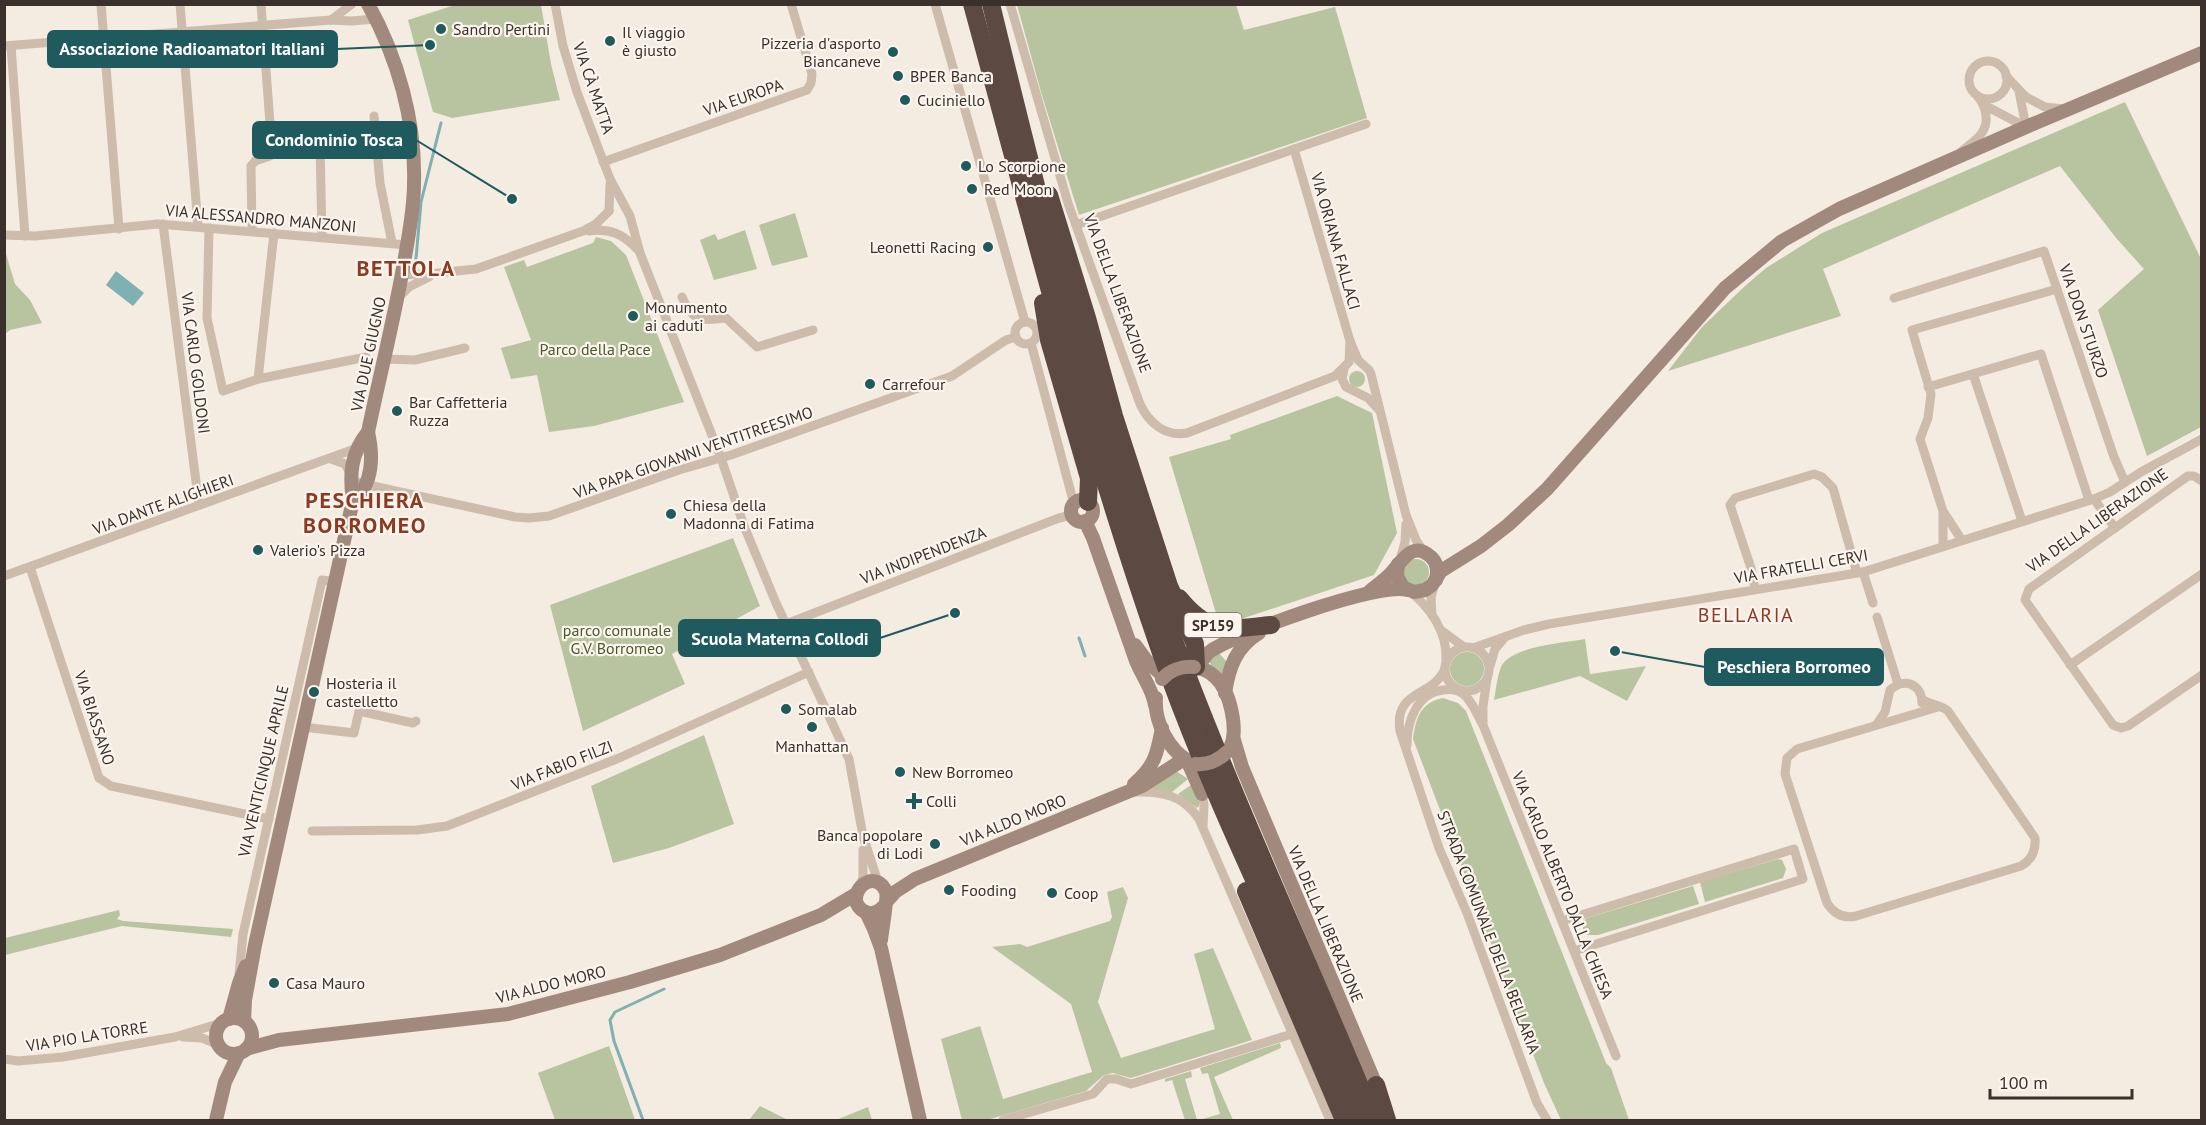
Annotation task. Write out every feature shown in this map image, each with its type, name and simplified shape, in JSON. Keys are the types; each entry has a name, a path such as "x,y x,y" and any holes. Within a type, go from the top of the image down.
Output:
{"highway":[{"path":"981,6 995,114 1043,302 1049,340 1089,478 1082,510"},
{"path":"981,6 1087,318 1114,416 1169,586 1195,644 1196,667"},
{"path":"981,6 1107,491 1160,652 1208,777 1361,1120"},
{"path":"981,6 1122,489 1164,614 1224,770 1374,1120"},
{"name":"SP159","path":"1169,586 1190,611 1218,627 1227,629 1272,624"},
{"path":"1202,794 1344,1120"},
{"path":"1376,1086 1387,1120"}],"street":[{"path":"101,4 118,229"},
{"path":"180,4 198,226"},
{"path":"252,231 251,166 255,161 270,156 272,150 261,4"},
{"path":"332,20 352,4"},
{"name":"VIA DUE GIUGNO","path":"368,4 395,64 410,126 414,183 402,275 368,432"},
{"name":"VIA CÀ MATTA","path":"555,4 569,68 603,162 625,210"},
{"name":"VIA EUROPA","path":"603,162 807,90 812,74 791,4"},
{"path":"934,4 1025,322"},
{"name":"VIA DELLA LIBERAZIONE","path":"1010,4 1076,225 1140,404 1149,420 1175,434 1187,433 1314,386 1335,376 1346,367"},
{"path":"25,236 8,46 262,25 376,19"},
{"name":"SP159","path":"1196,667 1211,650 1239,635 1368,592 1396,588 1415,592 1424,591 1430,587 1445,568 1481,546 1522,514 1547,489 1725,288 1782,241 1839,209 2025,127 2202,53"},
{"path":"2025,127 1984,105 1970,87 1969,77 1979,63 1996,63 2001,66 2006,76 2026,97 2045,108 2067,109"},
{"path":"1976,95 1987,99 1998,96 2006,87 2006,76"},
{"path":"2018,88 2025,127"},
{"path":"1956,157 1983,133 1986,116 1984,105"},
{"path":"374,116 380,183 392,243"},
{"path":"1076,225 1366,124"},
{"path":"320,145 322,237"},
{"name":"VIA ORIANA FALLACI","path":"1294,149 1350,341"},
{"name":"VIA CÀ MATTA","path":"608,213 610,178"},
{"path":"402,275 466,271 486,266 584,231 617,208 625,210 630,216 630,223 640,253 721,458 751,545 849,759 863,836 879,883 886,892 880,948"},
{"path":"608,213 605,223 640,253"},
{"path":"584,231 627,230 630,223"},
{"name":"VIA ALESSANDRO MANZONI","path":"4,235 25,236 163,224 407,245"},
{"name":"VIA CARLO GOLDONI","path":"163,224 199,505"},
{"path":"209,228 207,318 223,391 258,379 366,357"},
{"path":"258,379 274,233"},
{"name":"VIA DON STURZO","path":"1894,298 2044,251 2114,457 2125,482"},
{"path":"397,299 409,287 437,273"},
{"path":"1961,539 1943,511 1920,439 1931,408 1928,387 1912,330 2057,289"},
{"path":"682,297 688,311 693,316 703,321 726,318 757,346 813,330"},
{"path":"1025,322 1036,329 1036,337 1031,343 1022,344 1016,337 1017,327 1025,322"},
{"name":"VIA PAPA GIOVANNI VENTITREESIMO","path":"366,484 508,516 529,518 566,512 602,497 721,458 952,376 1006,340 1016,337"},
{"path":"1350,341 1362,364 1369,370 1406,515 1416,540 1437,566 1431,598 1432,615"},
{"path":"1350,341 1351,355 1342,379 1350,390 1368,398 1380,412"},
{"path":"1031,343 1066,471 1129,635 1141,674 1153,692 1162,727 1170,744 1188,761 1202,794 1204,831"},
{"path":"384,359 415,360 465,348"},
{"path":"1928,387 2041,354 2092,500 2115,528"},
{"path":"1346,367 1352,363 1362,364"},
{"path":"1973,374 2022,521"},
{"path":"1350,390 1363,391 1371,379"},
{"name":"VIA DELLA LIBERAZIONE","path":"1314,386 1328,384 1350,390"},
{"path":"353,500 352,461 357,448 368,432"},
{"path":"353,500 366,484 369,472 371,451 368,432"},
{"name":"VIA FRATELLI CERVI","path":"1468,647 1535,627 1565,621 1860,572 2092,500 2202,439"},
{"path":"357,448 365,447 371,451"},
{"name":"VIA DANTE ALIGHIERI","path":"4,576 357,448"},
{"path":"331,459 345,464 356,482 366,484"},
{"path":"1755,589 1751,568 1730,505 1735,498 1814,474 1822,477 1833,488 1860,572 1873,603"},
{"name":"VIA DELLA LIBERAZIONE","path":"2070,665 2025,600 2029,589 2188,476 2194,476 2202,481"},
{"name":"VIA VENTICINQUE APRILE","path":"247,1024 245,1000 255,945 353,500"},
{"name":"VIA INDIPENDENZA","path":"786,624 1082,510"},
{"path":"1943,511 1943,545"},
{"path":"1406,515 1406,538 1397,571 1398,579 1432,615 1441,630 1446,650 1445,675 1450,684 1465,691 1479,687 1489,673 1495,649 1507,636"},
{"name":"SP159","path":"1368,592 1390,575 1399,562 1411,552 1450,554 1493,535"},
{"name":"VIA BIASSANO","path":"30,567 99,778 108,785 269,819"},
{"path":"2202,574 2070,665 2113,725 2121,728 2128,726 2202,675"},
{"name":"VIA VENTICINQUE APRILE","path":"239,982 243,934 322,579 335,582"},
{"path":"1877,617 1898,684"},
{"name":"SP159","path":"1225,693 1232,661 1237,653 1251,638 1272,624"},
{"path":"1441,630 1468,647 1479,651 1485,657 1489,673"},
{"path":"1129,635 1146,660 1164,675"},
{"path":"1407,751 1399,727 1401,711 1410,698 1440,678 1452,652 1468,647"},
{"path":"1155,705 1157,691 1164,675 1181,668 1196,667 1207,671 1216,678 1225,693 1234,721 1231,746 1214,761 1206,764 1188,761"},
{"name":"VIA FABIO FILZI","path":"312,831 417,830 447,826 619,758 808,672"},
{"name":"VIA CARLO ALBERTO DALLA CHIESA","path":"1483,724 1483,706 1489,673"},
{"path":"1877,724 1885,712 1890,690 1898,684 1909,683 1919,690 1922,705 1915,714"},
{"name":"VIA CARLO ALBERTO DALLA CHIESA","path":"1407,751 1410,721 1419,704 1436,692 1450,690 1458,691 1469,701 1483,724 1616,1056"},
{"path":"1922,699 1948,711 2035,838 2033,855 2029,862 2021,866 1856,916 1842,916 1831,910 1827,903 1785,774 1784,766 1787,758 1797,749 1938,707"},
{"path":"1887,702 1892,713 1903,718"},
{"path":"303,727 354,733 359,711 413,723 416,721"},
{"name":"VIA ALDO MORO","path":"1123,793 1151,766 1162,727"},
{"name":"VIA DELLA LIBERAZIONE","path":"1231,746 1392,1120"},
{"name":"STRADA COMUNALE DELLA BELLARIA","path":"1407,751 1439,848 1471,924 1537,1103 1547,1120"},
{"name":"VIA ALDO MORO","path":"885,904 895,892 915,879 1145,785 1188,761"},
{"path":"1123,793 1154,792 1173,796 1191,808 1204,831 1330,1120"},
{"path":"863,836 864,868 856,902 864,911 880,948 920,1120"},
{"path":"1562,921 1794,849 1803,879 1574,951"},
{"name":"VIA ALDO MORO","path":"879,883 915,879"},
{"path":"858,890 868,882 879,883"},
{"name":"VIA ALDO MORO","path":"243,1051 279,1040 508,1014 630,982 720,955 821,915 858,890"},
{"path":"864,911 876,913 885,904"},
{"name":"VIA ALDO MORO","path":"821,915 864,911"},
{"name":"VIA VENTICINQUE APRILE","path":"225,1021 255,945"},
{"path":"216,1120 225,1082 251,1038 247,1024 239,1019 225,1021 217,1030 225,1082"},
{"name":"VIA PIO LA TORRE","path":"4,1059 18,1061 49,1059 175,1037 225,1021"},
{"name":"VIA ALDO MORO","path":"247,1024 260,1036 279,1040"},
{"path":"1003,1120 1093,1094 1107,1079 1116,1079 1131,1084 1293,1034"},
{"name":"VIA PIO LA TORRE","path":"175,1037 197,1037 220,1046"},
{"path":"220,1046 230,1053 243,1051"}],"green space":[{"path":"458,4 541,5 560,100 452,118 433,112 408,20"},
{"path":"1017,5 1236,5 1244,30 1335,7 1367,118 1079,215"},
{"path":"2125,102 2201,259 2201,427 2147,456 2098,310 2144,269 2117,239 2060,166 1823,269 1841,316 1668,371 1702,327 1745,286 1766,268 1822,233"},
{"path":"795,213 808,257 772,266 759,225"},
{"path":"745,230 757,269 714,280 700,240 715,234 718,240"},
{"name":"Parco della Pace","path":"596,237 611,241 626,255 684,402 594,426 549,432 537,375 511,379 501,348 531,340 504,267 524,260 527,267 593,243"},
{"path":"4,247 15,284 30,300 42,323 10,330 5,334"},
{"path":"1357,371 1363,373 1365,379 1363,385 1357,387 1351,385 1349,379 1351,373"},
{"path":"1337,396 1372,413 1397,533 1374,575 1244,618 1218,620 1169,457 1231,439 1230,435"},
{"name":"parco comunale G.V. Borromeo","path":"733,538 760,606 672,654 685,684 583,731 550,605"},
{"path":"1416,559 1425,563 1429,572 1425,581 1416,585 1407,581 1403,572 1407,563"},
{"path":"1585,639 1590,674 1646,666 1627,701 1580,676 1494,700 1501,667 1515,654 1539,647"},
{"path":"1217,651 1226,661 1224,681 1213,669 1207,657"},
{"path":"1467,652 1479,657 1484,669 1479,681 1467,686 1455,681 1450,669 1455,657"},
{"path":"1443,698 1458,703 1466,711 1606,1063 1611,1068 1629,1120 1561,1120 1544,1083 1413,739 1420,713 1435,700"},
{"path":"704,735 734,824 669,848 613,863 591,786"},
{"path":"1176,771 1188,779 1172,792 1149,789"},
{"path":"1191,785 1199,798 1197,808 1178,794"},
{"path":"1778,859 1782,860 1786,869 1783,878 1705,902 1700,882"},
{"path":"1693,886 1699,904 1598,935 1587,935 1583,930 1583,921 1587,918"},
{"path":"1123,887 1128,898 1098,1002 1121,1058 1215,1029 1194,954 1213,948 1252,1040 1131,1078 1113,1073 1104,1075 1086,1091 987,1120 962,1120 941,1039 980,1026 1003,1099 1092,1072 1071,1004 992,947 1020,944 1027,947 1110,921 1112,917 1107,892"},
{"path":"119,910 120,915 117,919 123,921 233,929 231,937 122,926 5,955 5,938"},
{"path":"1280,1043 1281,1048 1214,1077 1233,1120 1199,1120 1220,1114 1208,1073 1202,1074 1200,1068"},
{"path":"609,1046 635,1120 555,1120 538,1073"},
{"path":"1191,1071 1192,1077 1185,1079 1197,1120 1185,1120 1172,1080 1165,1082 1165,1079"},
{"path":"760,1106 788,1120 749,1120"},
{"path":"868,1107 872,1120 836,1120"}],"water":[{"path":"116,271 144,293 133,306 106,285"}],"waterway":[{"path":"415,270 421,202 441,123"},
{"path":"1079,638 1085,656"},
{"path":"643,1120 614,1041 610,1020 615,1012 664,989"}],"place":[{"name":"Sandro Pertini","path":"441,29"},
{"name":"Il viaggio è giusto","path":"610,41"},
{"name":"Associazione Radioamatori Italiani","path":"430,45"},
{"name":"Pizzeria d'asporto Biancaneve","path":"893,52"},
{"name":"BPER Banca","path":"898,76"},
{"name":"Cuciniello","path":"905,100"},
{"name":"Lo Scorpione","path":"966,166"},
{"name":"Red Moon","path":"972,189"},
{"name":"Condominio Tosca","path":"512,199"},
{"name":"Leonetti Racing","path":"988,247"},
{"name":"Monumento ai caduti","path":"633,316"},
{"name":"Carrefour","path":"870,384"},
{"name":"Bar Caffetteria Ruzza","path":"397,411"},
{"name":"Chiesa della Madonna di Fatima","path":"671,514"},
{"name":"Valerio's Pizza","path":"258,550"},
{"name":"Scuola Materna Collodi","path":"955,613"},
{"name":"Peschiera Borromeo","path":"1615,651"},
{"name":"Hosteria il castelletto","path":"314,692"},
{"name":"Somalab","path":"786,709"},
{"name":"Manhattan","path":"812,727"},
{"name":"New Borromeo","path":"900,772"},
{"name":"Colli","path":"914,801"},
{"name":"Banca popolare di Lodi","path":"935,844"},
{"name":"Fooding","path":"949,890"},
{"name":"Coop","path":"1052,893"},
{"name":"Casa Mauro","path":"274,983"}],"district":[{"name":"BETTOLA","path":"406,268"},
{"name":"PESCHIERA BORROMEO","path":"365,512"},
{"name":"BELLARIA","path":"1746,615"}]}
